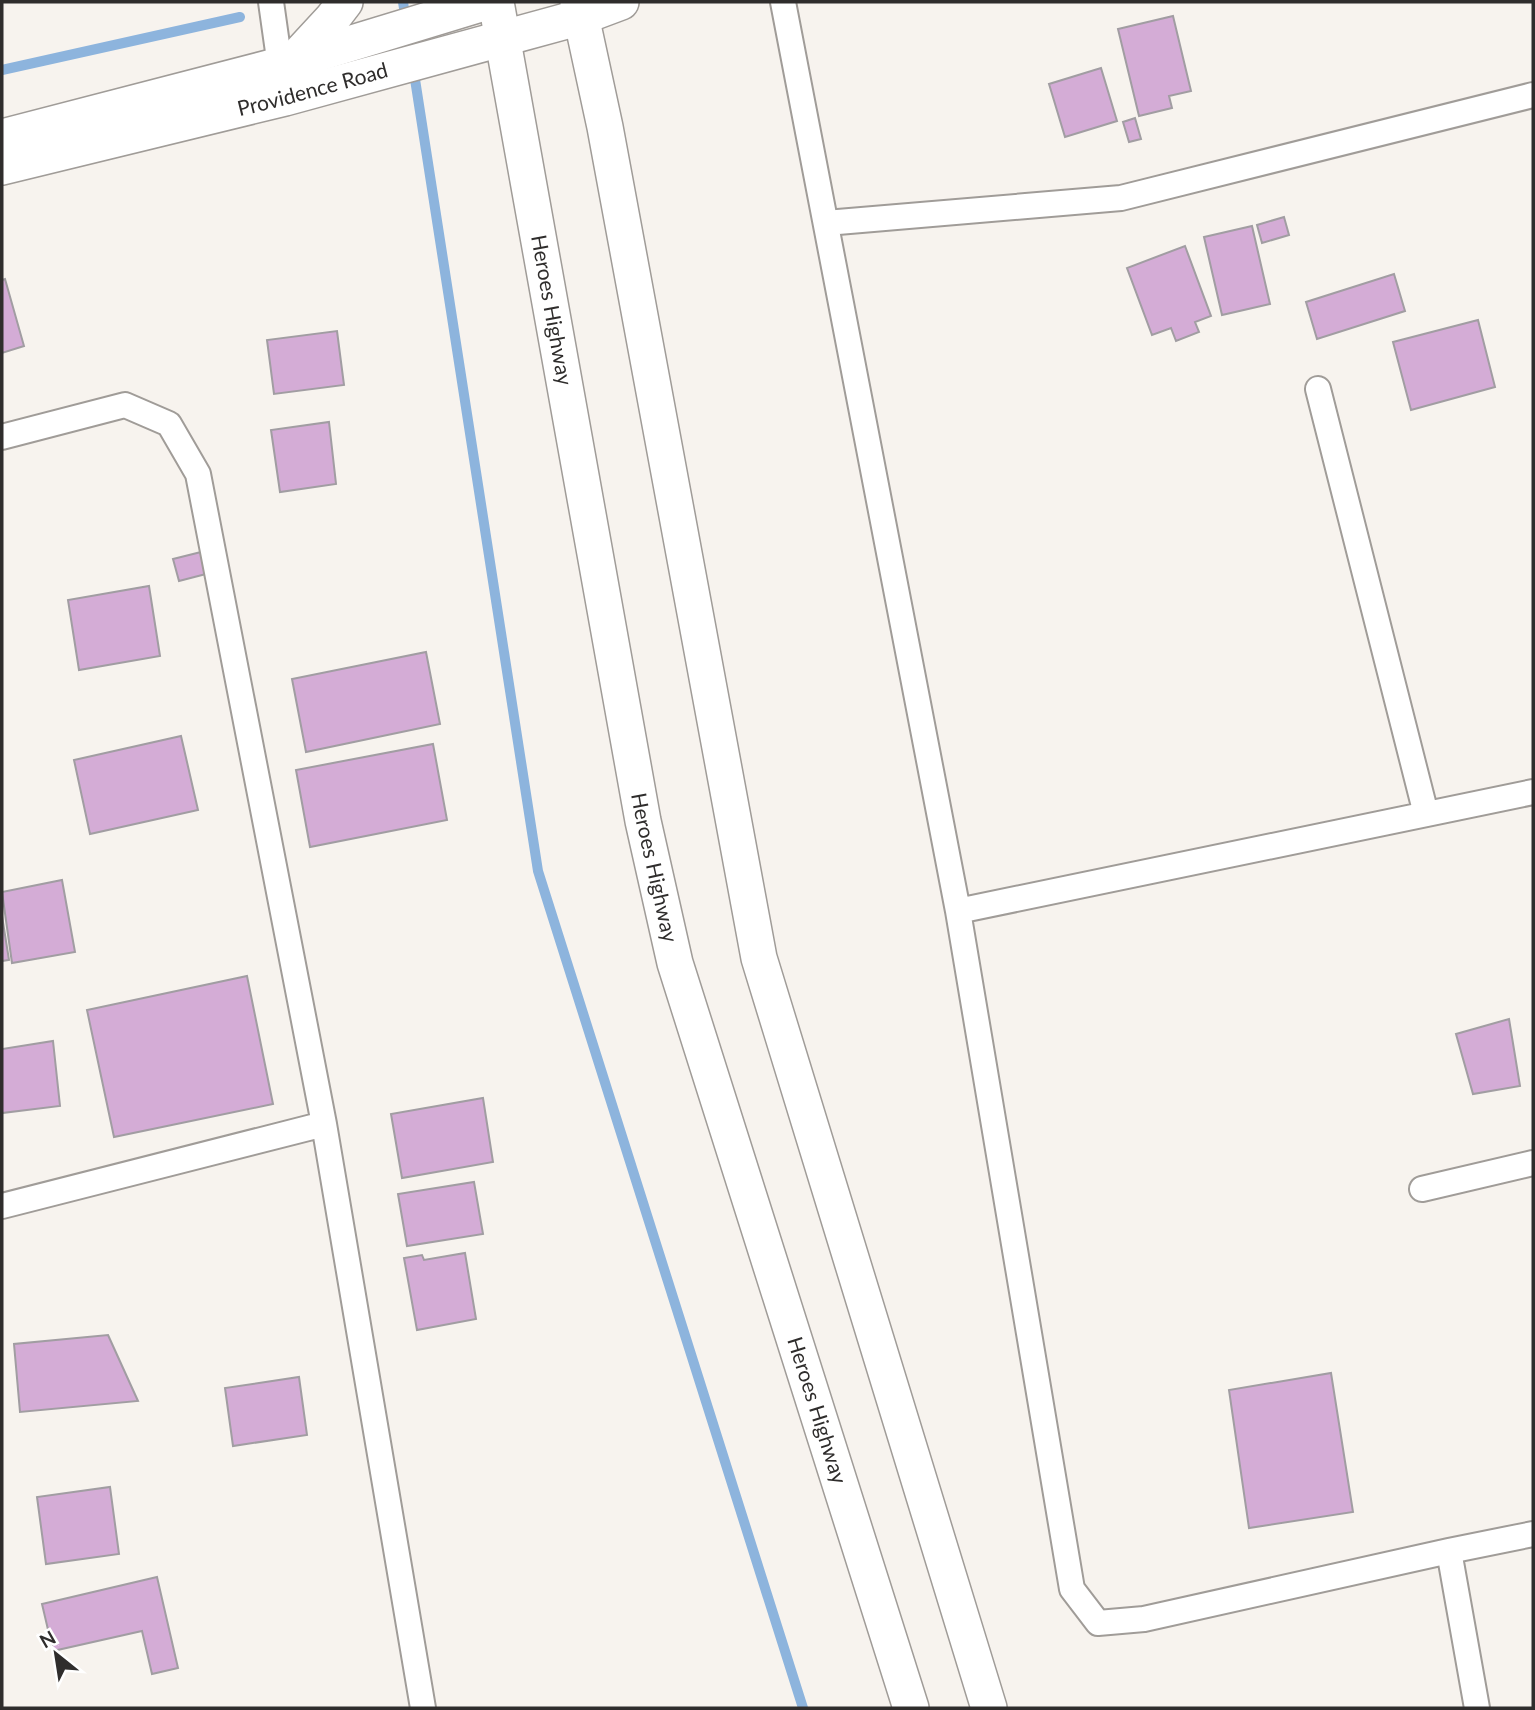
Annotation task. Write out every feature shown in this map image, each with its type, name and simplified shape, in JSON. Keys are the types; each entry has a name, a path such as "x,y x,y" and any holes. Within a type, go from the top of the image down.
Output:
{"main road":[{"path":"286,75 345,2"},
{"name":"Providence Road","path":"2,167 286,75 487,2"},
{"name":"Heroes Highway","path":"496,2 643,821 675,963 911,1708"},
{"name":"Providence Road","path":"2,136 286,75 503,38 580,9 621,2"},
{"path":"580,9 605,127 759,958 989,1708"}],"street":[{"path":"271,2 286,75"},
{"path":"782,2 958,911 1072,1589 1098,1623 1144,1619 1533,1534"},
{"path":"826,223 1121,198 1533,95"},
{"path":"1318,389 1426,814"},
{"path":"2,437 125,405 169,424 198,474 324,1124 423,1708"},
{"path":"958,911 1533,792"},
{"path":"2,1206 324,1124"},
{"path":"1422,1189 1533,1163"},
{"path":"1449,1551 1477,1708"}],"building":[{"path":"1173,16 1191,91 1169,96 1172,108 1139,116 1118,29"},
{"path":"1101,68 1117,121 1065,137 1049,84"},
{"path":"1135,118 1141,139 1129,142 1123,122"},
{"path":"1284,217 1289,235 1262,243 1257,225"},
{"path":"1252,226 1270,304 1222,315 1204,237"},
{"path":"1185,246 1211,316 1195,322 1199,332 1176,341 1171,328 1152,335 1127,268"},
{"path":"1394,274 1405,311 1317,339 1306,302"},
{"path":"5,279 24,346 2,353 2,280"},
{"path":"1478,320 1495,387 1411,410 1393,342"},
{"path":"337,331 344,385 274,394 267,340"},
{"path":"329,422 336,484 280,492 271,430"},
{"path":"201,552 206,574 179,581 173,559"},
{"path":"149,586 160,656 79,670 68,600"},
{"path":"426,652 440,724 306,752 292,679"},
{"path":"181,736 198,810 90,834 74,760"},
{"path":"433,744 447,820 310,847 296,770"},
{"path":"62,880 75,952 12,963 2,892"},
{"path":"2,916 9,960 2,961"},
{"path":"247,976 273,1104 114,1137 87,1010"},
{"path":"1509,1019 1520,1086 1473,1094 1456,1034"},
{"path":"53,1041 60,1106 2,1113 2,1049"},
{"path":"483,1098 493,1162 402,1178 391,1114"},
{"path":"474,1182 483,1234 407,1246 398,1194"},
{"path":"465,1253 476,1319 417,1330 404,1258 422,1255 424,1260"},
{"path":"108,1335 138,1401 20,1412 14,1344"},
{"path":"1331,1373 1353,1512 1249,1528 1229,1390"},
{"path":"299,1377 307,1435 233,1446 225,1388"},
{"path":"110,1487 119,1554 46,1564 37,1497"},
{"path":"157,1577 178,1668 152,1674 142,1631 53,1651 42,1604"}],"waterway":[{"path":"403,2 538,871 803,1708"},
{"path":"2,70 240,17"}]}
